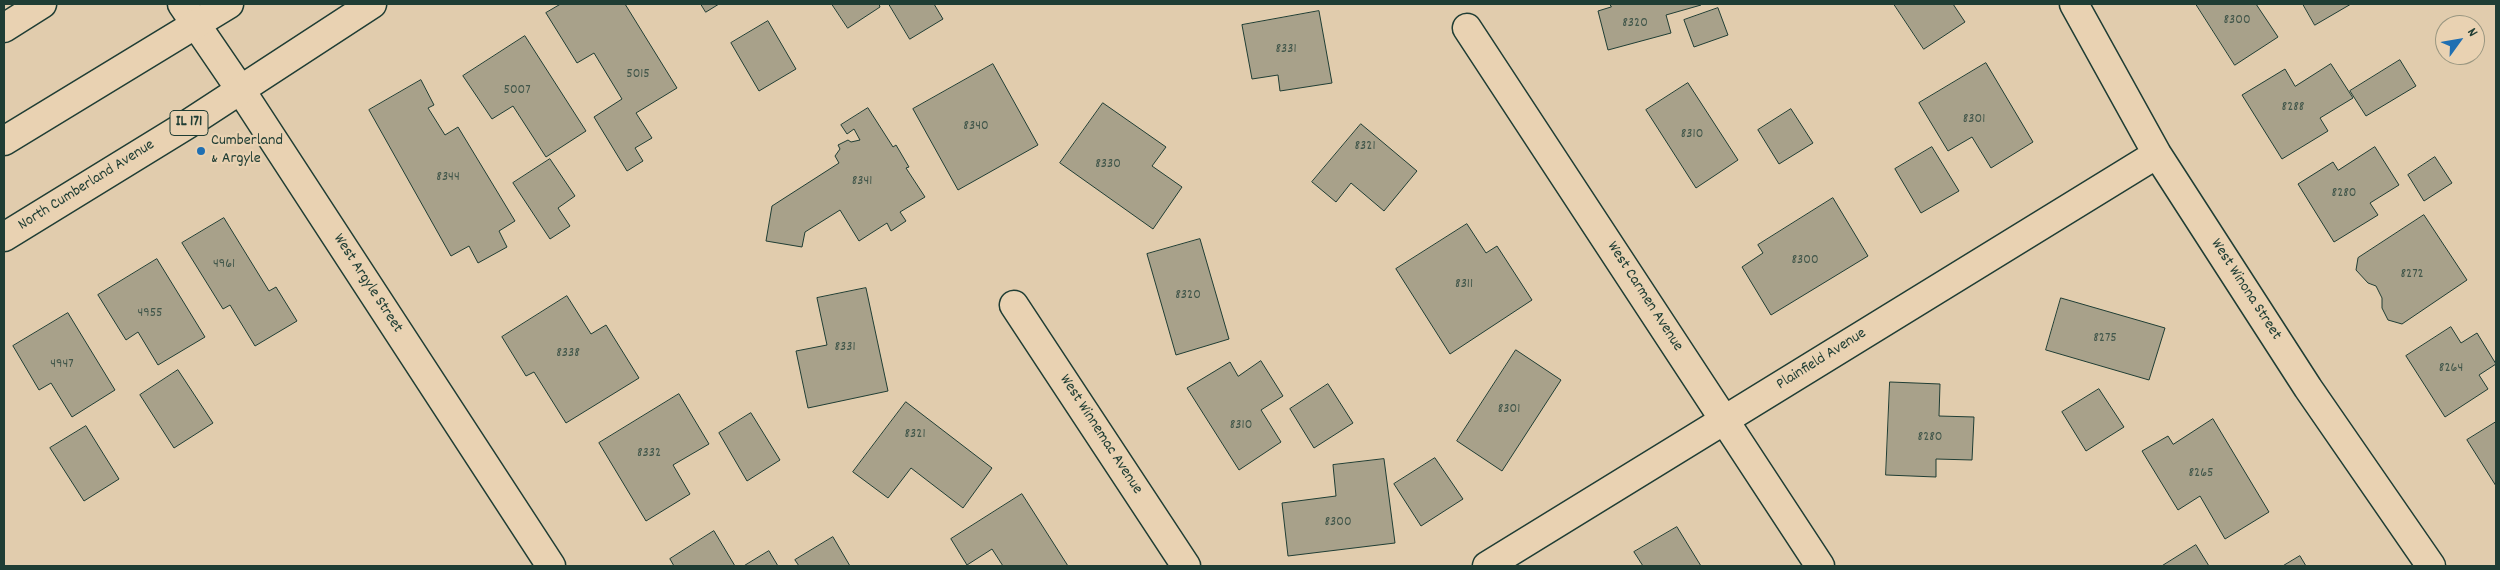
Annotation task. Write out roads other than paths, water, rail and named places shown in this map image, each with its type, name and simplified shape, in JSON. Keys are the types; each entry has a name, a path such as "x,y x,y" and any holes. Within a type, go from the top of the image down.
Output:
{"street":[{"path":"4,28 42,4"},
{"path":"4,141 188,14 228,4"},
{"name":"North Cumberland Avenue","path":"4,237 372,4"},
{"name":"West Winona Street","path":"2074,4 2157,154 2308,388 2431,566"},
{"name":"West Argyle Street","path":"188,14 240,89 551,566"},
{"name":"West Carmen Avenue","path":"1467,28 1820,566"},
{"name":"Plainfield Avenue","path":"1487,566 2157,154"},
{"name":"West Winnemac Avenue","path":"1014,305 1186,566"}],"place":[{"name":"Cumberland & Argyle","path":"201,151"}]}
